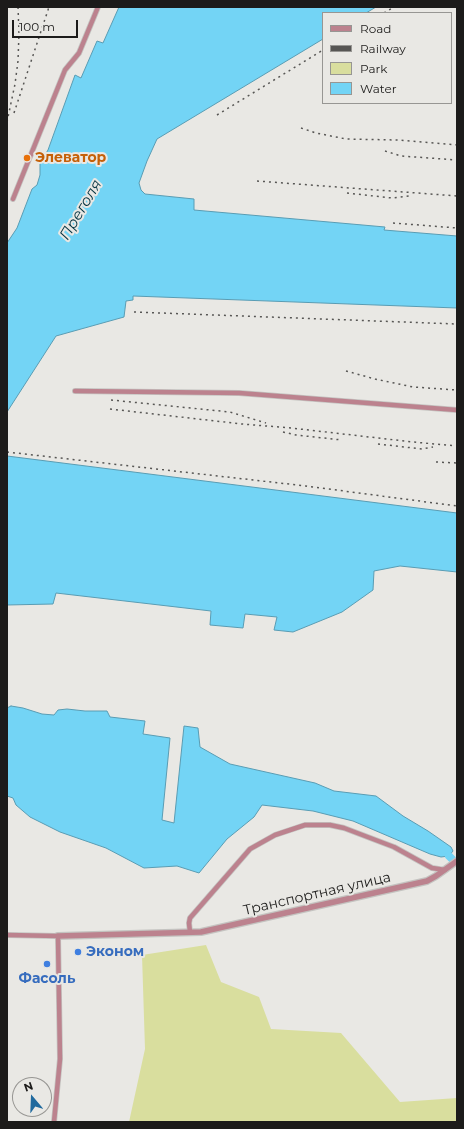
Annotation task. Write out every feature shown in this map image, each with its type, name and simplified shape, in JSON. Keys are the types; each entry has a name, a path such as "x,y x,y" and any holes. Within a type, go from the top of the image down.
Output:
{"street":[{"path":"13,199 65,70 79,53 98,7"},
{"path":"75,391 239,393 457,410"},
{"path":"190,932 190,918 250,848 275,835 305,825 330,825 344,828 394,847 432,868 445,870"},
{"name":"Транспортная улица","path":"58,936 201,932 418,884 427,881 457,861"},
{"path":"7,935 58,936 60,1059 54,1122"}],"green space":[{"path":"206,945 221,982 259,997 271,1029 341,1033 400,1102 457,1098 457,1122 129,1122 145,1049 142,955"}],"water":[{"name":"Преголя","path":"119,7 376,7 368,12 322,12 322,40 157,139 139,183 141,190 145,194 194,199 194,210 385,227 384,230 457,236 457,308 133,296 133,300 126,301 124,317 56,336 7,412 7,243 17,228 32,189 37,185 40,175 40,163 48,150 75,75 81,78 97,41 103,43"},
{"path":"7,456 457,513 457,572 400,566 374,571 373,590 342,612 293,632 274,630 277,617 245,614 243,628 210,625 211,611 56,593 53,604 7,605"},
{"path":"11,706 42,714 54,715 58,710 67,709 107,711 110,717 145,721 143,734 170,738 162,820 174,823 184,726 198,728 200,747 230,764 315,783 334,791 376,796 403,816 451,847 453,851 449,856 441,857 430,854 353,821 313,811 262,805 254,817 227,839 199,873 177,866 144,868 106,848 60,832 30,817 16,805 13,798 7,796 7,708"}],"waterway":[{"path":"449,856 452,859"}],"railway":[{"path":"7,122 18,61 18,7"},
{"path":"14,113 49,7"},
{"path":"386,12 394,7"},
{"path":"217,115 322,51"},
{"path":"301,128 316,133 346,139 398,140 457,145"},
{"path":"385,151 401,156 457,160"},
{"path":"257,181 457,196"},
{"path":"347,193 392,198 409,196"},
{"path":"393,223 457,228"},
{"path":"134,312 457,324"},
{"path":"346,371 413,387 457,390"},
{"path":"111,400 230,412 266,423"},
{"path":"110,409 457,446"},
{"path":"283,432 296,435 342,440"},
{"path":"378,444 422,449 433,447"},
{"path":"7,452 306,486 457,506"},
{"path":"436,462 457,463"}],"place":[{"name":"Элеватор","path":"27,158"},
{"name":"Эконом","path":"78,952"},
{"name":"Фасоль","path":"47,964"}]}
